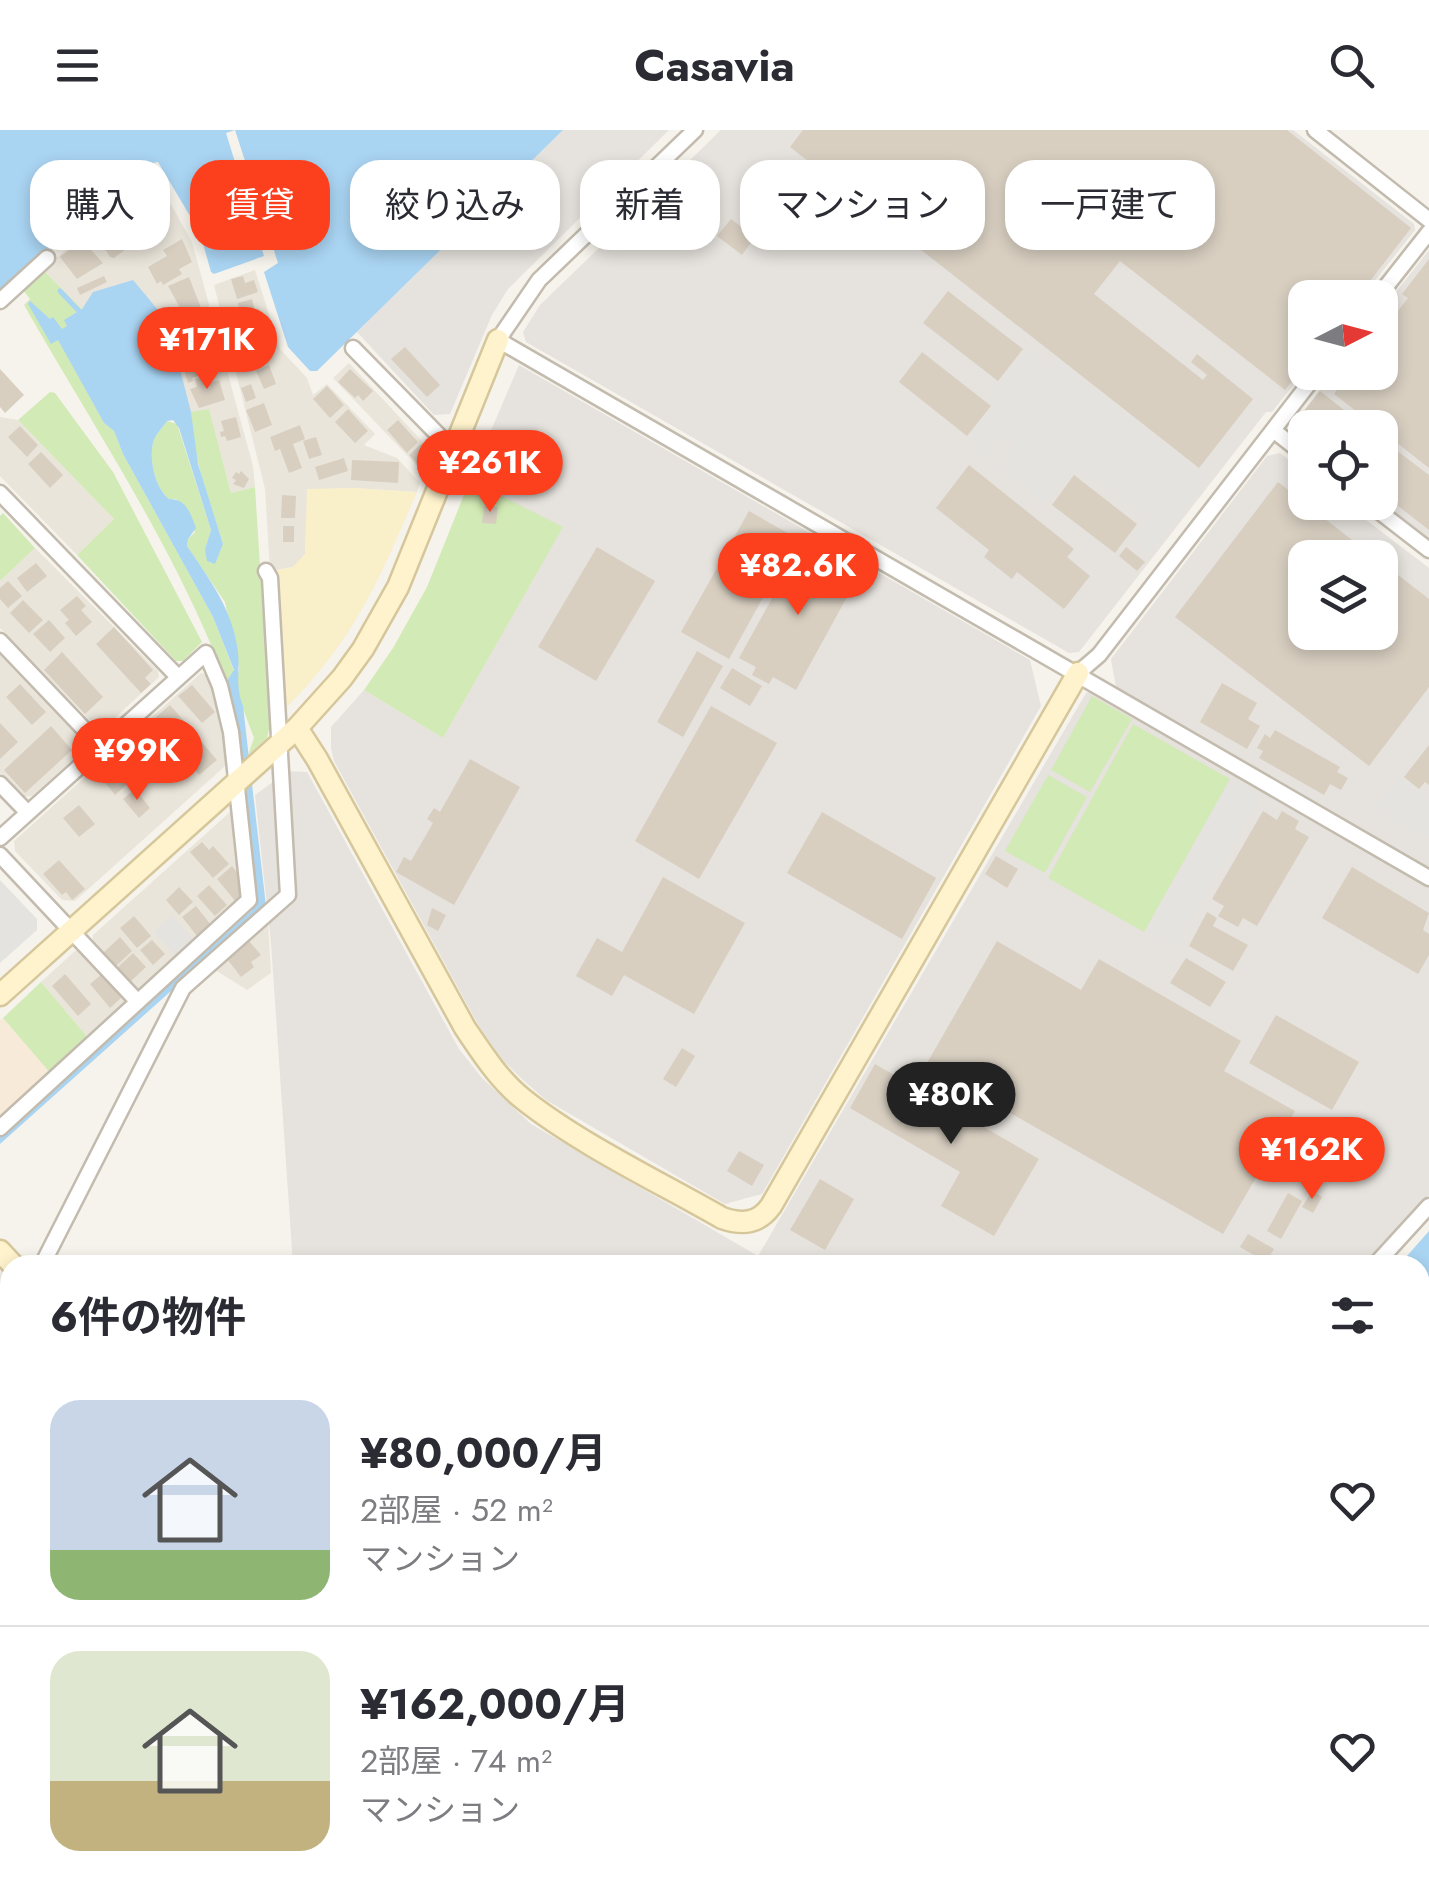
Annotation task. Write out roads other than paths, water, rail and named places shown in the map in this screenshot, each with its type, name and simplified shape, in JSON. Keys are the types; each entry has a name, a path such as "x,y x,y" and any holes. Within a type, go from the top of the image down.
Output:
{"street":[{"path":"0,995 297,728 342,678 382,618 498,340 540,280 695,130"},
{"path":"1314,130 1429,220"},
{"path":"1391,280 1429,232"},
{"path":"0,300 47,258"},
{"path":"498,340 1429,878"},
{"path":"353,348 454,451"},
{"path":"297,728 318,759 465,1028 520,1097 552,1120 722,1218 756,1221 771,1206 1078,673 1099,655 1304,390"},
{"path":"1272,430 1288,442"},
{"path":"0,492 178,677"},
{"path":"1390,520 1429,550"},
{"path":"47,1255 184,988 288,895 270,578 266,571"},
{"path":"0,641 100,747"},
{"path":"0,838 206,654 227,710 249,900 0,1128"},
{"path":"0,784 28,812"},
{"path":"0,855 138,1002"},
{"path":"1384,1255 1429,1206"}],"water":[{"path":"0,130 235,130 226,133 234,160 190,160 190,216 170,182 170,160 30,160 30,250 47,250 0,292"},
{"path":"235,130 563,130 532,160 350,160 350,250 441,250 317,371 310,371 288,347 264,272 278,263 274,250 330,250 330,160 245,160"},
{"path":"205,250 262,250 264,256 211,272"},
{"path":"133,280 164,317 171,334 191,412 198,464 223,544 215,564 207,561 205,549 211,530 179,428 173,420 167,421 153,443 154,473 164,494 180,501 190,512 196,528 187,546 219,596 235,637 266,906 0,1144 0,1137 251,911 257,899 240,743 226,682 234,670 213,617 114,431 104,423 58,340 51,344 28,304 30,301 50,319 53,317 62,329 67,326 64,320 82,309 93,292"},
{"path":"1429,1231 1429,1255 1408,1255"}],"waterway":[{"path":"60,291 79,311"}]}
